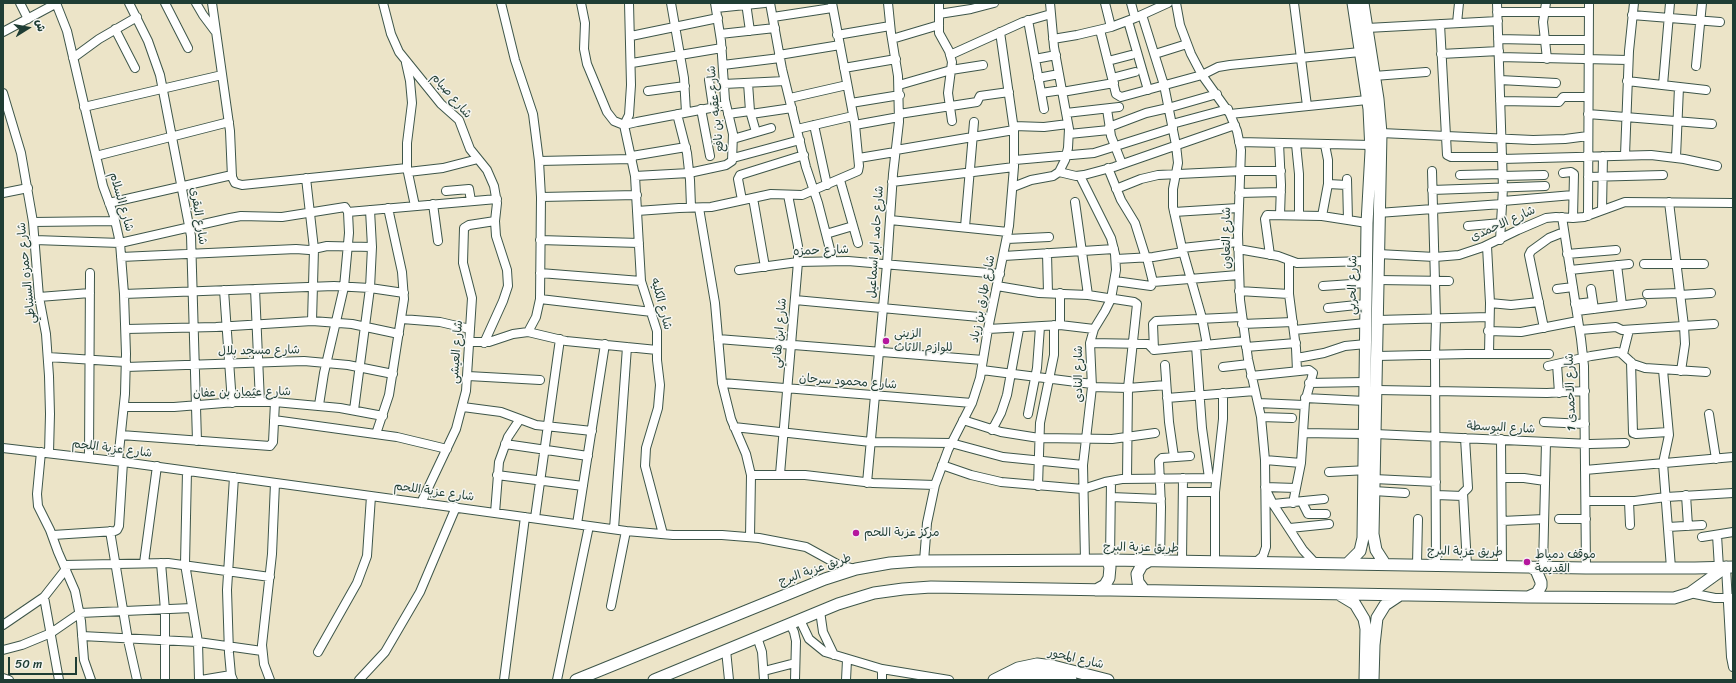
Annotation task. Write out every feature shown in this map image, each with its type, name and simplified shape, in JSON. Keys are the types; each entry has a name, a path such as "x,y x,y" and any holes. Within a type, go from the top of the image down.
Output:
{"street":[{"path":"20,3 28,19"},
{"path":"3,32 56,3"},
{"name":"شارع السلام","path":"56,3 65,26 96,156 120,243 126,329 126,364 121,435 119,526 115,531 110,531"},
{"name":"شارع البقرى","path":"129,3 153,54 163,89 190,227 197,441"},
{"path":"165,3 188,48"},
{"path":"196,3 203,16 215,31"},
{"path":"212,3 232,145 232,175 233,181 239,185 306,178 443,168 478,159"},
{"name":"شارع صيام","path":"383,3 393,39 405,60 441,104 459,120 468,145 491,178 497,199 495,222 497,240 507,270 508,286 503,301 484,343"},
{"path":"501,3 511,47 533,114 539,161 541,196 540,300 536,317 528,332"},
{"path":"581,3 585,23 584,49 587,64 606,112 614,121 624,126 686,112 726,105"},
{"path":"624,126 629,116 632,63 630,3"},
{"path":"671,3 681,55 685,86 686,112"},
{"path":"716,6 765,3"},
{"path":"770,3 785,81 833,261"},
{"name":"شارع حامد ابو اسماعيل","path":"867,483 887,264 892,182 900,95 888,3"},
{"path":"940,3 940,37 950,55 951,70 949,106 952,121"},
{"path":"940,14 994,3"},
{"path":"1013,187 1031,180 1053,176 1059,172 1067,155 1069,134 1068,124 1053,39 1050,3"},
{"path":"1105,3 1111,26"},
{"path":"1131,3 1148,90"},
{"path":"1053,39 1100,30 1135,18 1168,3"},
{"name":"شارع التعاون","path":"1176,3 1180,25 1187,44 1202,75 1229,112 1240,142 1241,171 1238,208 1239,291 1245,344 1261,417 1265,460 1266,547 1263,556 1256,562"},
{"path":"1294,3 1307,106"},
{"name":"شارع الحربي","path":"1353,3 1368,100 1371,145 1367,223 1367,261 1372,277 1378,320 1377,390 1370,434"},
{"name":"شارع الحربي","path":"1363,3 1381,134 1378,254 1366,304 1365,401 1370,434 1371,473 1374,491 1374,541 1378,553 1385,564"},
{"path":"1457,23 1459,3"},
{"path":"1497,3 1503,188 1500,240"},
{"path":"1546,3 1543,13 1547,59"},
{"path":"1588,216 1589,3"},
{"path":"1626,155 1628,60 1634,3"},
{"path":"1663,85 1670,3"},
{"path":"1696,66 1702,3"},
{"path":"746,4 750,31"},
{"path":"637,211 691,207 715,207 771,194 802,195 858,171 859,158 851,103 832,5 773,17"},
{"name":"شارع عقبه بن نافع","path":"635,176 689,173 728,164 733,158 733,139 726,105 722,48 716,6"},
{"path":"1497,12 1589,12"},
{"path":"950,55 1028,20 1051,14"},
{"path":"1632,15 1720,22"},
{"path":"73,58 94,42 137,18"},
{"path":"631,36 718,18"},
{"path":"1135,18 1155,54 1164,86 1176,145 1178,163 1172,193 1174,212 1182,250 1202,318 1207,345"},
{"path":"1028,20 1044,109"},
{"path":"1367,28 1498,21"},
{"path":"1440,24 1446,153 1449,157 1502,158 1626,155 1676,158 1717,166"},
{"path":"892,40 939,25"},
{"path":"837,35 890,26"},
{"path":"720,34 775,28"},
{"path":"115,29 135,68"},
{"path":"1100,30 1117,95 1121,98 1202,75 1218,67 1360,52"},
{"name":"شارع طارق بن زياد","path":"924,561 927,523 935,485 942,465 972,403 982,370 990,318 1008,235 1013,187 1014,128 1000,32"},
{"path":"1498,39 1588,40"},
{"path":"1155,54 1187,44"},
{"path":"723,65 840,45"},
{"path":"632,63 722,48"},
{"path":"1441,54 1499,54 1547,59 1628,60"},
{"path":"1035,59 1056,55"},
{"path":"1108,61 1131,55"},
{"path":"844,68 896,59"},
{"path":"405,60 412,96 407,149 407,170 416,206"},
{"path":"899,85 951,70 983,64"},
{"path":"1041,93 1062,91 1113,80 1135,72"},
{"path":"1374,76 1426,72"},
{"path":"1038,78 1059,74"},
{"path":"84,107 222,76"},
{"path":"708,80 713,107"},
{"path":"1500,80 1556,83"},
{"path":"724,84 785,81"},
{"path":"1627,81 1706,90"},
{"path":"748,83 751,113 756,132"},
{"path":"790,98 847,85"},
{"path":"648,91 685,86"},
{"path":"1676,158 1679,87"},
{"path":"854,125 899,115 977,102 980,96 1009,92"},
{"name":"شارع حمزه السنباطي","path":"3,93 18,140 28,188 35,240 39,297 48,357 50,402 45,453 37,500 40,511 52,535 75,591 80,614 84,660 90,680"},
{"path":"1069,134 1109,128 1146,113 1216,94"},
{"path":"851,103 900,95"},
{"path":"1500,101 1559,102 1563,97 1588,97"},
{"path":"892,182 969,173 1067,155 1094,153 1172,126 1229,112 1368,100"},
{"path":"1066,113 1119,107"},
{"path":"728,114 792,108"},
{"path":"1107,109 1109,128 1114,147 1122,164"},
{"path":"701,110 710,156"},
{"path":"677,114 686,147 691,207"},
{"path":"1588,114 1712,124"},
{"path":"797,128 853,116"},
{"path":"96,156 229,122"},
{"path":"965,227 974,122"},
{"path":"814,124 827,185"},
{"path":"859,158 1014,128 1044,127 1068,124"},
{"path":"1059,172 1080,176 1122,164 1235,125"},
{"name":"شارع الكليه","path":"624,126 635,176 641,281 658,331 657,350 659,400 655,423 646,448 645,460 647,478 663,534"},
{"path":"733,139 771,128"},
{"path":"1381,134 1446,135 1541,140 1588,136"},
{"path":"733,158 800,140"},
{"path":"1240,142 1371,145"},
{"path":"1279,143 1281,171 1280,215"},
{"path":"1296,144 1299,179 1299,215"},
{"path":"1322,216 1328,184 1328,160 1325,144"},
{"path":"539,161 632,158 686,147"},
{"path":"742,200 738,179 740,174 804,155"},
{"path":"1602,210 1603,156"},
{"path":"1108,168 1124,207 1135,223 1147,258 1152,282 1151,286 1149,286 1116,281"},
{"path":"1116,189 1147,177 1241,171 1281,171"},
{"path":"1432,171 1436,319 1436,565"},
{"path":"1563,172 1571,172 1574,174 1573,218"},
{"path":"1460,174 1544,175"},
{"path":"109,203 232,175"},
{"path":"1527,175 1528,198"},
{"path":"1588,177 1663,175"},
{"name":"شارع النادى","path":"1080,176 1108,232 1116,259 1116,281 1111,299 1105,312 1094,328 1090,343 1092,386 1083,465 1085,560"},
{"path":"306,178 314,249 312,321"},
{"path":"840,180 858,243"},
{"path":"1328,184 1347,182 1348,220"},
{"path":"1432,190 1545,186"},
{"path":"3,193 28,188"},
{"path":"446,191 469,189 471,201"},
{"path":"1239,193 1281,192"},
{"path":"1378,213 1433,209 1573,194"},
{"path":"541,196 636,195"},
{"name":"شارع ابن هاني","path":"780,474 798,262 798,246 788,195"},
{"path":"753,198 765,267"},
{"path":"348,212 497,199"},
{"path":"1075,202 1088,295"},
{"name":"شارع الاحمدى","path":"1378,254 1406,254 1435,257 1463,254 1487,246 1543,219 1552,217 1573,218 1588,216 1617,204 1629,202 1732,203"},
{"path":"1669,202 1684,326 1685,344 1681,371"},
{"path":"433,204 438,241"},
{"path":"35,240 120,243 238,217 282,217 343,206 348,212 350,233 344,287 319,405"},
{"path":"376,434 389,395 402,319 404,293 402,272 388,208"},
{"path":"699,208 715,303 722,383 734,427 748,459 751,475 750,536"},
{"path":"1174,212 1238,208"},
{"path":"354,410 370,288 372,247 370,210"},
{"path":"1270,255 1265,218 1267,215 1322,216 1367,223"},
{"name":"شارع الاحمدى 1","path":"1562,217 1583,357 1585,391 1586,568"},
{"path":"890,220 965,227 1008,235 1049,237"},
{"path":"33,222 115,221"},
{"name":"شارع العيشى","path":"421,502 456,429 463,406 468,376 472,293 463,267 463,230 467,225 495,222"},
{"path":"1468,226 1501,222"},
{"path":"826,234 853,226"},
{"path":"1544,328 1529,253 1549,238 1564,232"},
{"path":"540,240 639,242"},
{"path":"121,257 299,249 309,250 327,246 372,247"},
{"path":"1116,259 1147,258 1182,250 1238,246 1300,263 1367,261"},
{"path":"1487,246 1490,304 1488,353"},
{"path":"1004,256 1114,249"},
{"path":"1568,254 1616,250"},
{"path":"1047,253 1048,293"},
{"name":"شارع حمزه","path":"740,270 798,262 833,261 1000,274"},
{"path":"1289,261 1289,294 1296,343 1297,372"},
{"path":"1570,270 1629,264"},
{"path":"1644,264 1704,264"},
{"path":"1617,265 1622,306"},
{"path":"89,458 90,273"},
{"path":"540,273 641,281"},
{"path":"1152,282 1238,275"},
{"path":"1323,286 1372,277 1448,281"},
{"path":"997,286 1022,291 1088,295 1134,302 1137,304 1128,388 1127,479"},
{"path":"124,294 313,287 370,288 404,293"},
{"path":"1557,289 1573,287"},
{"path":"1591,288 1593,305"},
{"path":"255,289 260,402"},
{"path":"224,290 232,403"},
{"path":"1239,291 1289,294"},
{"path":"39,297 90,293"},
{"path":"1038,486 1039,438 1042,408 1054,355 1060,293"},
{"path":"1647,294 1711,293"},
{"path":"540,300 652,312"},
{"path":"795,300 990,318"},
{"path":"1490,304 1511,305 1539,302"},
{"path":"1576,307 1593,305 1622,306 1642,303"},
{"path":"1328,308 1366,304"},
{"path":"1154,350 1154,324 1160,320 1202,318 1242,320 1293,326 1366,323"},
{"path":"1378,320 1489,318"},
{"path":"402,319 440,322 470,329"},
{"path":"126,329 227,327 312,321 337,322 399,334"},
{"path":"1488,331 1516,333 1578,321"},
{"path":"1580,330 1615,327 1622,330 1629,330 1714,324"},
{"path":"988,329 1057,325 1094,328"},
{"path":"1028,414 1036,376 1040,327"},
{"path":"992,430 1004,404 1012,373 1019,328"},
{"path":"1623,354 1629,330"},
{"path":"470,342 484,343 518,333 528,332 560,339 657,350"},
{"path":"535,518 560,339"},
{"path":"718,339 983,360"},
{"path":"1090,343 1148,344 1154,350"},
{"path":"1154,350 1207,345 1296,343"},
{"path":"577,524 605,344"},
{"path":"1297,358 1324,353 1345,346 1366,344"},
{"path":"1196,346 1201,395 1203,438 1215,492 1216,562"},
{"path":"614,529 627,347"},
{"path":"1548,366 1583,357 1615,352 1623,354 1631,362 1645,368 1706,372"},
{"path":"1377,356 1488,353 1549,354"},
{"name":"شارع مسجد بلال","path":"48,357 126,364 195,365 327,363 359,367 393,374"},
{"path":"1631,362 1633,432 1636,434 1668,432"},
{"path":"1223,367 1249,364"},
{"path":"1557,364 1559,393"},
{"path":"1165,365 1167,398 1174,457"},
{"path":"982,370 1036,376 1092,386 1128,388 1166,385"},
{"path":"1663,370 1668,432 1663,463 1671,568"},
{"path":"1251,376 1311,371 1313,375 1309,383 1305,402 1301,463 1292,503"},
{"path":"468,376 540,380"},
{"path":"1309,383 1365,382"},
{"name":"شارع محمود سرحان","path":"722,383 972,403"},
{"path":"1377,390 1559,393 1585,391"},
{"path":"1167,398 1255,391"},
{"path":"1213,478 1223,419 1223,393"},
{"path":"1258,403 1365,401"},
{"path":"121,435 270,446 273,442 275,402"},
{"name":"شارع عثمان بن عفان","path":"124,407 174,407 275,402 319,405 383,416"},
{"path":"463,406 497,411 531,424 592,431"},
{"path":"1709,414 1716,459"},
{"path":"1261,417 1292,418"},
{"path":"495,513 497,475 505,444 520,419"},
{"path":"274,420 412,440 447,449"},
{"path":"963,420 992,430 1039,438 1128,438 1155,433"},
{"path":"1544,422 1585,424"},
{"path":"734,427 871,442 952,443 994,455 1038,462 1083,465"},
{"name":"شارع البوسطة","path":"1303,433 1501,439 1585,444 1625,443"},
{"path":"1465,438 1468,488 1463,492 1463,496 1467,565"},
{"path":"1501,439 1502,566"},
{"path":"1543,567 1546,442"},
{"path":"505,444 588,456"},
{"name":"شارع عزبة اللحم","path":"3,448 157,466 626,531 663,534 750,536 806,547 836,564 856,569"},
{"path":"1144,590 1138,582 1137,574 1140,567 1154,561 1160,499 1160,459 1190,456"},
{"path":"1585,470 1733,457"},
{"path":"1265,460 1301,463"},
{"path":"942,465 991,480 1038,486 1083,489 1111,481 1127,479 1213,478"},
{"path":"144,563 157,466"},
{"path":"187,471 185,564 198,642 200,680 232,678 229,648 228,571 234,477"},
{"path":"1329,472 1371,473 1436,482"},
{"name":"شارع الحربي","path":"1348,563 1358,554 1363,541 1371,473"},
{"path":"751,475 780,474 824,476 867,483 935,485"},
{"path":"497,475 583,486"},
{"path":"1182,561 1183,478"},
{"path":"1502,478 1524,478 1545,481"},
{"path":"1096,590 1103,586 1109,578 1110,567 1108,560 1111,481"},
{"path":"270,680 264,664 262,650 274,530 275,483"},
{"path":"1265,487 1296,488"},
{"name":"شارع التعاون","path":"1265,487 1273,504 1306,554 1315,563"},
{"path":"1374,491 1405,493"},
{"path":"1182,492 1215,492"},
{"path":"1586,501 1629,501 1666,497 1733,494"},
{"path":"1436,495 1463,496"},
{"path":"318,652 357,583 367,556 371,496"},
{"path":"1686,496 1688,526"},
{"path":"1110,497 1160,499"},
{"path":"1273,504 1324,499"},
{"path":"1629,501 1630,525"},
{"path":"1302,502 1308,514 1326,514"},
{"path":"359,680 385,652 420,592 456,507"},
{"path":"504,680 525,517"},
{"path":"1417,564 1418,519"},
{"path":"1560,519 1586,519"},
{"path":"1502,521 1544,520"},
{"path":"1290,528 1329,524"},
{"path":"1668,527 1702,525"},
{"path":"557,680 589,526"},
{"path":"52,535 110,531 128,640 137,680"},
{"path":"611,606 626,531"},
{"path":"1702,537 1733,532 1733,538"},
{"path":"1717,535 1726,567 1730,598 1731,657 1733,667"},
{"name":"طريق عزبة البرج","path":"576,680 814,582 856,569 890,563 924,561 1108,560 1586,568 1726,567"},
{"path":"3,625 44,597 65,567 144,563 185,564 270,577"},
{"path":"162,563 165,610 165,680"},
{"path":"1528,566 1536,570 1541,586 1537,593 1528,597"},
{"path":"654,680 820,612 865,596 912,588 1674,598 1690,593 1726,567"},
{"path":"1690,593 1709,598 1730,598"},
{"path":"1336,594 1349,599 1357,606 1370,626 1373,680"},
{"path":"1364,680 1370,626 1385,605 1401,595"},
{"path":"44,597 59,680"},
{"path":"3,650 22,645 51,633 80,614 192,608"},
{"path":"820,612 822,632 834,655"},
{"path":"795,622 812,642 822,650 847,660 882,669 949,680"},
{"path":"795,622 795,680"},
{"path":"82,636 128,640 198,642 229,648 262,650"},
{"path":"757,637 762,652 764,680"},
{"path":"726,650 729,680"},
{"path":"846,680 847,660"},
{"path":"764,671 796,663"},
{"name":"شارع المحور","path":"994,680 1018,668 1037,664 1050,665 1083,677 1108,680"},
{"path":"882,669 882,680"},
{"name":"شارع المحور","path":"1013,680 1046,674 1071,680"},
{"path":"3,678 9,680"}],"place":[{"name":"الزينى للوازم الاثاث","path":"886,341"},
{"name":"مركز عزبة اللحم","path":"856,533"},
{"name":"موقف دمياط القديمة","path":"1527,562"}]}
